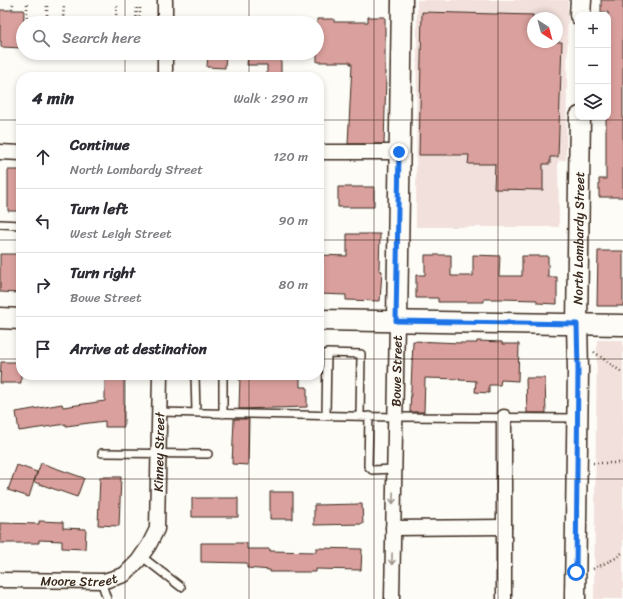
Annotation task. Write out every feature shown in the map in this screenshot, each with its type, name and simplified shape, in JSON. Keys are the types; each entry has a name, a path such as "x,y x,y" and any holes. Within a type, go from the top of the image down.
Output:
{"street":[{"path":"165,0 165,16"},
{"name":"Bowe Street","path":"392,599 402,0"},
{"path":"580,12 581,0"},
{"path":"165,60 165,72"},
{"name":"North Lombardy Street","path":"575,599 580,120"},
{"path":"0,152 16,153"},
{"path":"324,152 399,152"},
{"path":"0,318 16,319"},
{"path":"324,320 623,325"},
{"name":"Kinney Street","path":"157,529 160,380"},
{"path":"504,417 504,599"},
{"path":"393,528 504,527"},
{"name":"Moore Street","path":"0,580 101,581 124,575 142,556 157,529"}],"lane":[{"path":"0,224 16,225"},
{"path":"326,415 327,353 361,354 360,416"},
{"path":"196,380 196,413"},
{"path":"223,380 223,414"},
{"path":"159,412 577,418"},
{"path":"370,416 368,466 372,470 394,469"},
{"path":"102,453 208,454"},
{"path":"142,556 181,587"},
{"path":"101,581 107,599"}],"path":[{"path":"13,4 12,9 14,10"},
{"path":"27,4 27,16"},
{"path":"47,4 47,16"},
{"path":"63,16 64,5"},
{"path":"116,16 117,6"},
{"path":"138,6 138,16"},
{"path":"594,352 623,373"},
{"path":"576,462 623,463"},
{"path":"593,569 616,558 623,552"}],"shaded area":[{"path":"417,0 568,0 566,160 558,161 559,227 416,227"},
{"path":"597,340 623,340 623,599 594,599"}],"building":[{"path":"601,0 623,0 623,197 599,197 599,179 606,179 606,120 611,120 611,12 601,12"},
{"path":"0,10 24,10 24,16 16,16 16,48 1,47"},
{"path":"422,12 527,15 527,48 562,48 558,157 550,157 550,164 543,164 543,190 494,189 495,164 468,164 469,155 419,155"},
{"path":"368,17 385,17 386,76 384,144 348,144 352,64 350,64 350,62 317,62 317,60 324,60 324,19 334,19 334,22 368,22"},
{"path":"208,60 226,60 225,68 207,67"},
{"path":"247,60 281,60 281,72 267,72 267,65 247,65"},
{"path":"8,170 16,170 16,211 8,211"},
{"path":"338,187 374,187 374,207 338,207"},
{"path":"347,234 380,234 379,270 382,271 380,301 346,300 346,295 324,294 324,255 347,256"},
{"path":"598,251 623,251 623,306 597,306"},
{"path":"0,254 16,254 16,293 0,292"},
{"path":"425,255 451,255 451,276 473,276 473,255 500,256 499,276 522,276 522,256 548,256 548,277 557,277 557,304 537,303 537,300 484,299 484,302 438,302 438,298 416,298 416,275 425,275"},
{"path":"413,341 477,343 477,341 502,342 502,344 519,344 518,381 501,380 500,385 489,385 489,393 475,392 476,381 425,378 424,412 410,412"},
{"path":"1,362 16,362 16,380 21,380 21,383 0,383"},
{"path":"526,378 545,378 546,413 527,413"},
{"path":"105,380 124,380 124,427 105,427 105,421 66,426 66,424 19,431 16,412 62,404 63,407 105,401"},
{"path":"240,380 300,380 300,387 307,387 307,407 239,409"},
{"path":"234,419 249,419 248,465 232,464"},
{"path":"41,463 84,478 77,497 34,482"},
{"path":"17,465 37,472 29,497 8,490"},
{"path":"100,477 121,477 119,526 98,525"},
{"path":"270,492 293,492 293,519 270,519"},
{"path":"192,498 238,498 238,517 192,517"},
{"path":"362,504 363,524 314,525 314,505"},
{"path":"39,521 63,522 63,528 86,529 85,549 62,548 62,541 39,540 39,543 0,543 0,523 39,524"},
{"path":"201,543 247,543 247,549 270,549 270,551 316,552 316,548 362,549 361,570 316,569 316,572 270,572 270,570 247,568 247,563 201,562"}],"route":[{"path":"399,152 396,321 577,324 576,572"}]}
